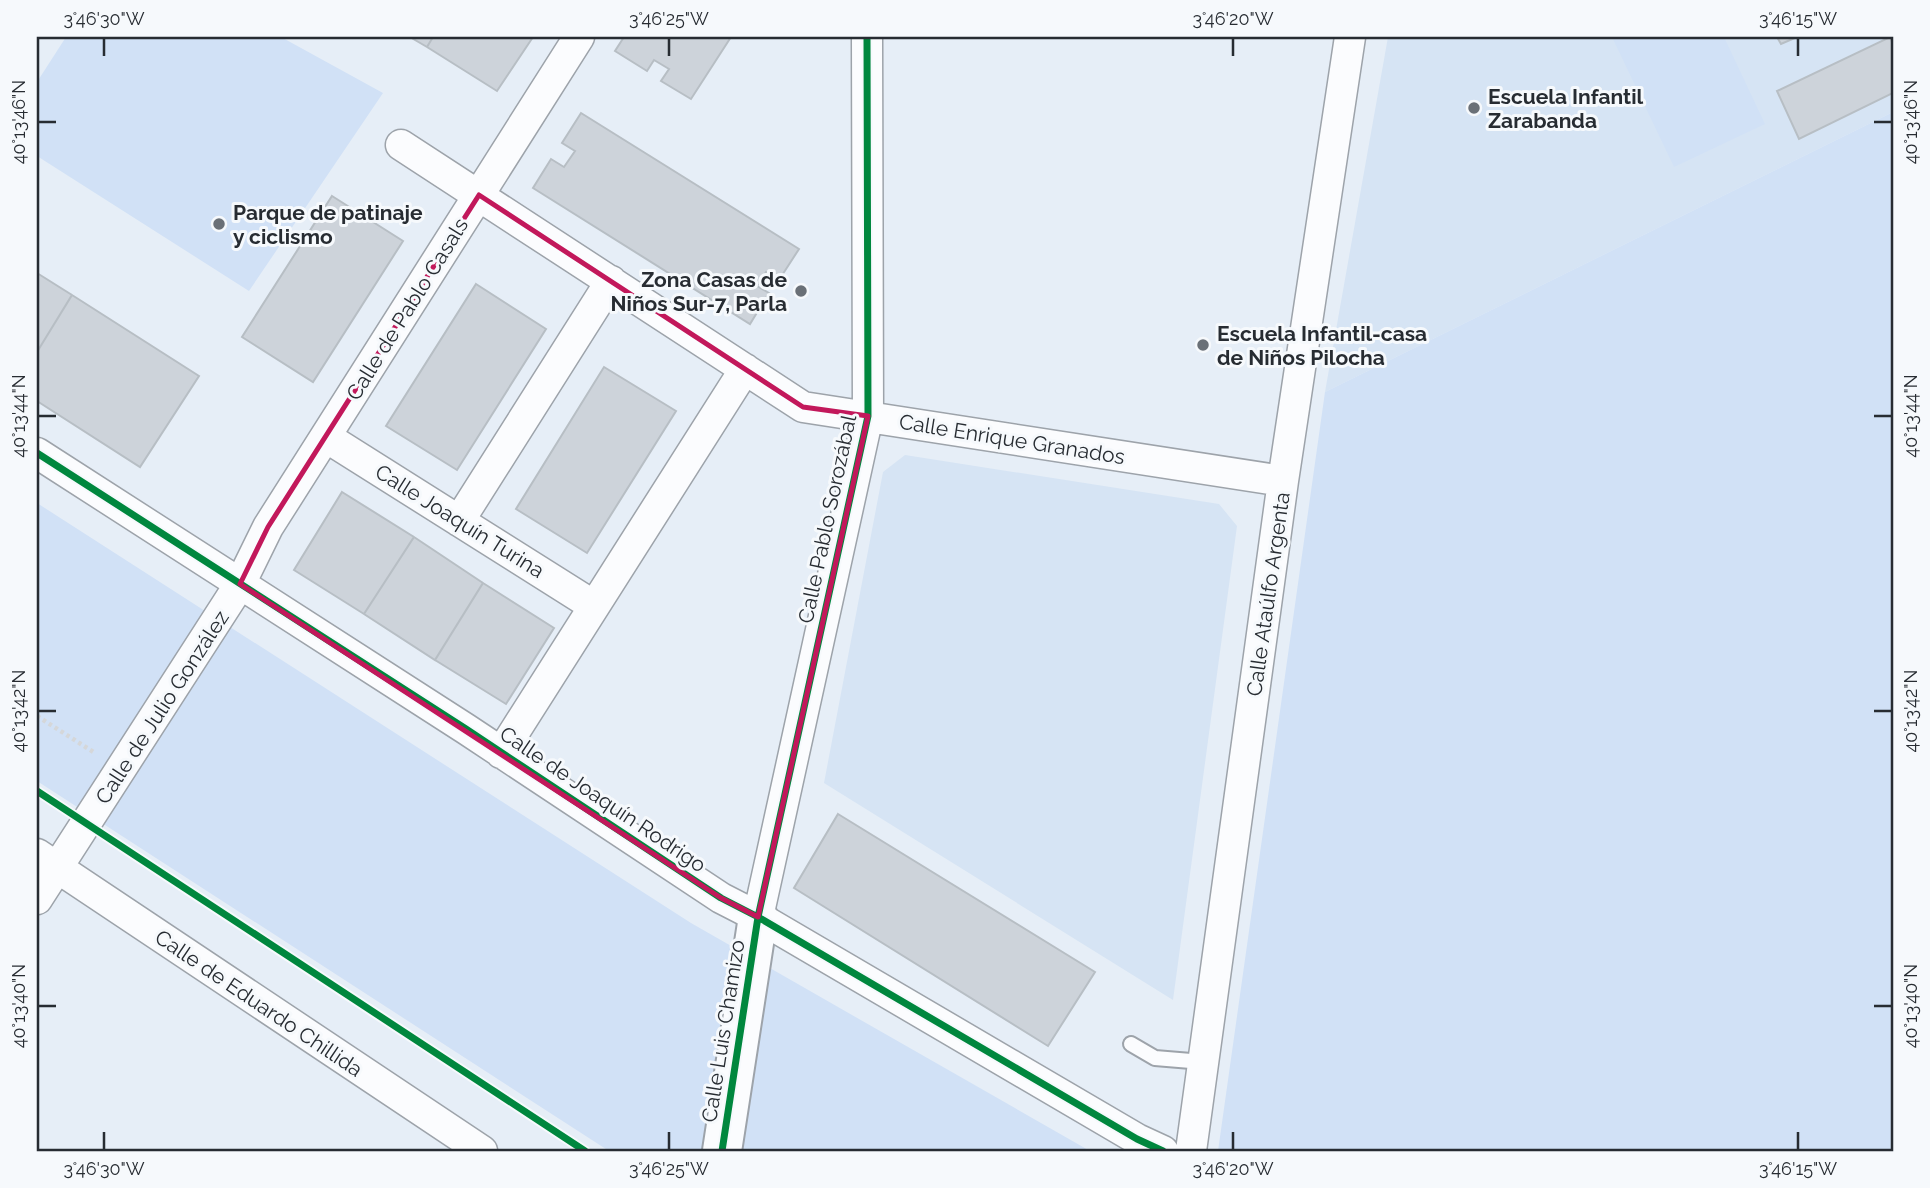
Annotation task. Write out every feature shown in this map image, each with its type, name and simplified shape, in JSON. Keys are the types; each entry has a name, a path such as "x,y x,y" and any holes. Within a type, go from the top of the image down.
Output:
{"street":[{"name":"Calle de Pablo Casals","path":"240,584 268,527 579,37"},
{"name":"Calle Pablo Sorozábal","path":"758,917 869,416 867,37"},
{"name":"Calle Ataúlfo Argenta","path":"1191,1151 1283,481 1350,37"},
{"name":"Calle Enrique Granados","path":"401,145 803,407 1283,481"},
{"path":"459,521 611,281"},
{"path":"501,753 745,369"},
{"name":"Calle Joaquín Turina","path":"326,436 594,606"},
{"name":"Calle de Joaquín Rodrigo","path":"37,453 721,898 758,917 1137,1139 1163,1151"},
{"name":"Calle de Julio González","path":"37,900 47,861 120,770 240,584"},
{"name":"Calle de Eduardo Chillida","path":"47,861 482,1151"},
{"name":"Calle Luis Chamizo","path":"722,1151 758,917"}],"lane":[{"path":"1131,1044 1155,1058 1203,1062"}],"path":[{"path":"37,716 120,770"}],"highlighted area":[{"path":"479,195 803,407 868,416 758,917 721,898 240,584 268,527"}],"shaded area":[{"name":"Parque de patinaje y ciclismo","path":"66,37 281,37 383,93 249,291 37,156 37,82"},
{"path":"1388,37 1893,37 1893,112 1325,392"},
{"path":"1612,37 1724,37 1765,124 1674,167"},
{"path":"1893,112 1893,1151 1218,1151 1325,392"},
{"path":"905,455 1219,504 1237,526 1173,1000 824,783 883,472"},
{"path":"37,503 691,923 1090,1151 609,1151 37,781"}],"building":[{"path":"410,37 433,37 427,47"},
{"path":"433,37 533,37 497,91 427,47"},
{"path":"624,37 731,37 691,99 661,81 669,69 654,60 647,71 615,51"},
{"path":"1777,37 1797,37 1781,44"},
{"path":"1890,37 1893,45 1893,93 1799,139 1777,91"},
{"path":"581,113 799,249 779,280 766,272 757,286 769,293 750,324 533,188 551,159 564,167 575,151 562,143"},
{"path":"332,196 403,241 313,382 242,337"},
{"path":"37,273 72,295 37,352"},
{"path":"476,284 546,329 457,470 386,426"},
{"path":"72,295 199,376 140,467 37,401 37,352"},
{"path":"604,367 676,411 587,553 516,509"},
{"path":"342,492 414,537 364,614 294,570"},
{"path":"414,537 483,583 435,660 364,614"},
{"path":"483,583 554,628 506,704 435,660"},
{"path":"838,814 1095,972 1048,1046 794,888"}],"cycle path":[{"path":"722,1151 758,917 868,416 867,37"},
{"path":"37,453 466,729 721,898 758,917 1137,1139 1163,1151"},
{"path":"37,791 585,1151"}],"place":[{"name":"Escuela Infantil Zarabanda","path":"1474,108"},
{"name":"Parque de patinaje y ciclismo","path":"219,224"},
{"name":"Zona Casas de Niños Sur-7, Parla","path":"801,291"},
{"name":"Escuela Infantil-casa de Niños Pilocha","path":"1203,345"}]}
